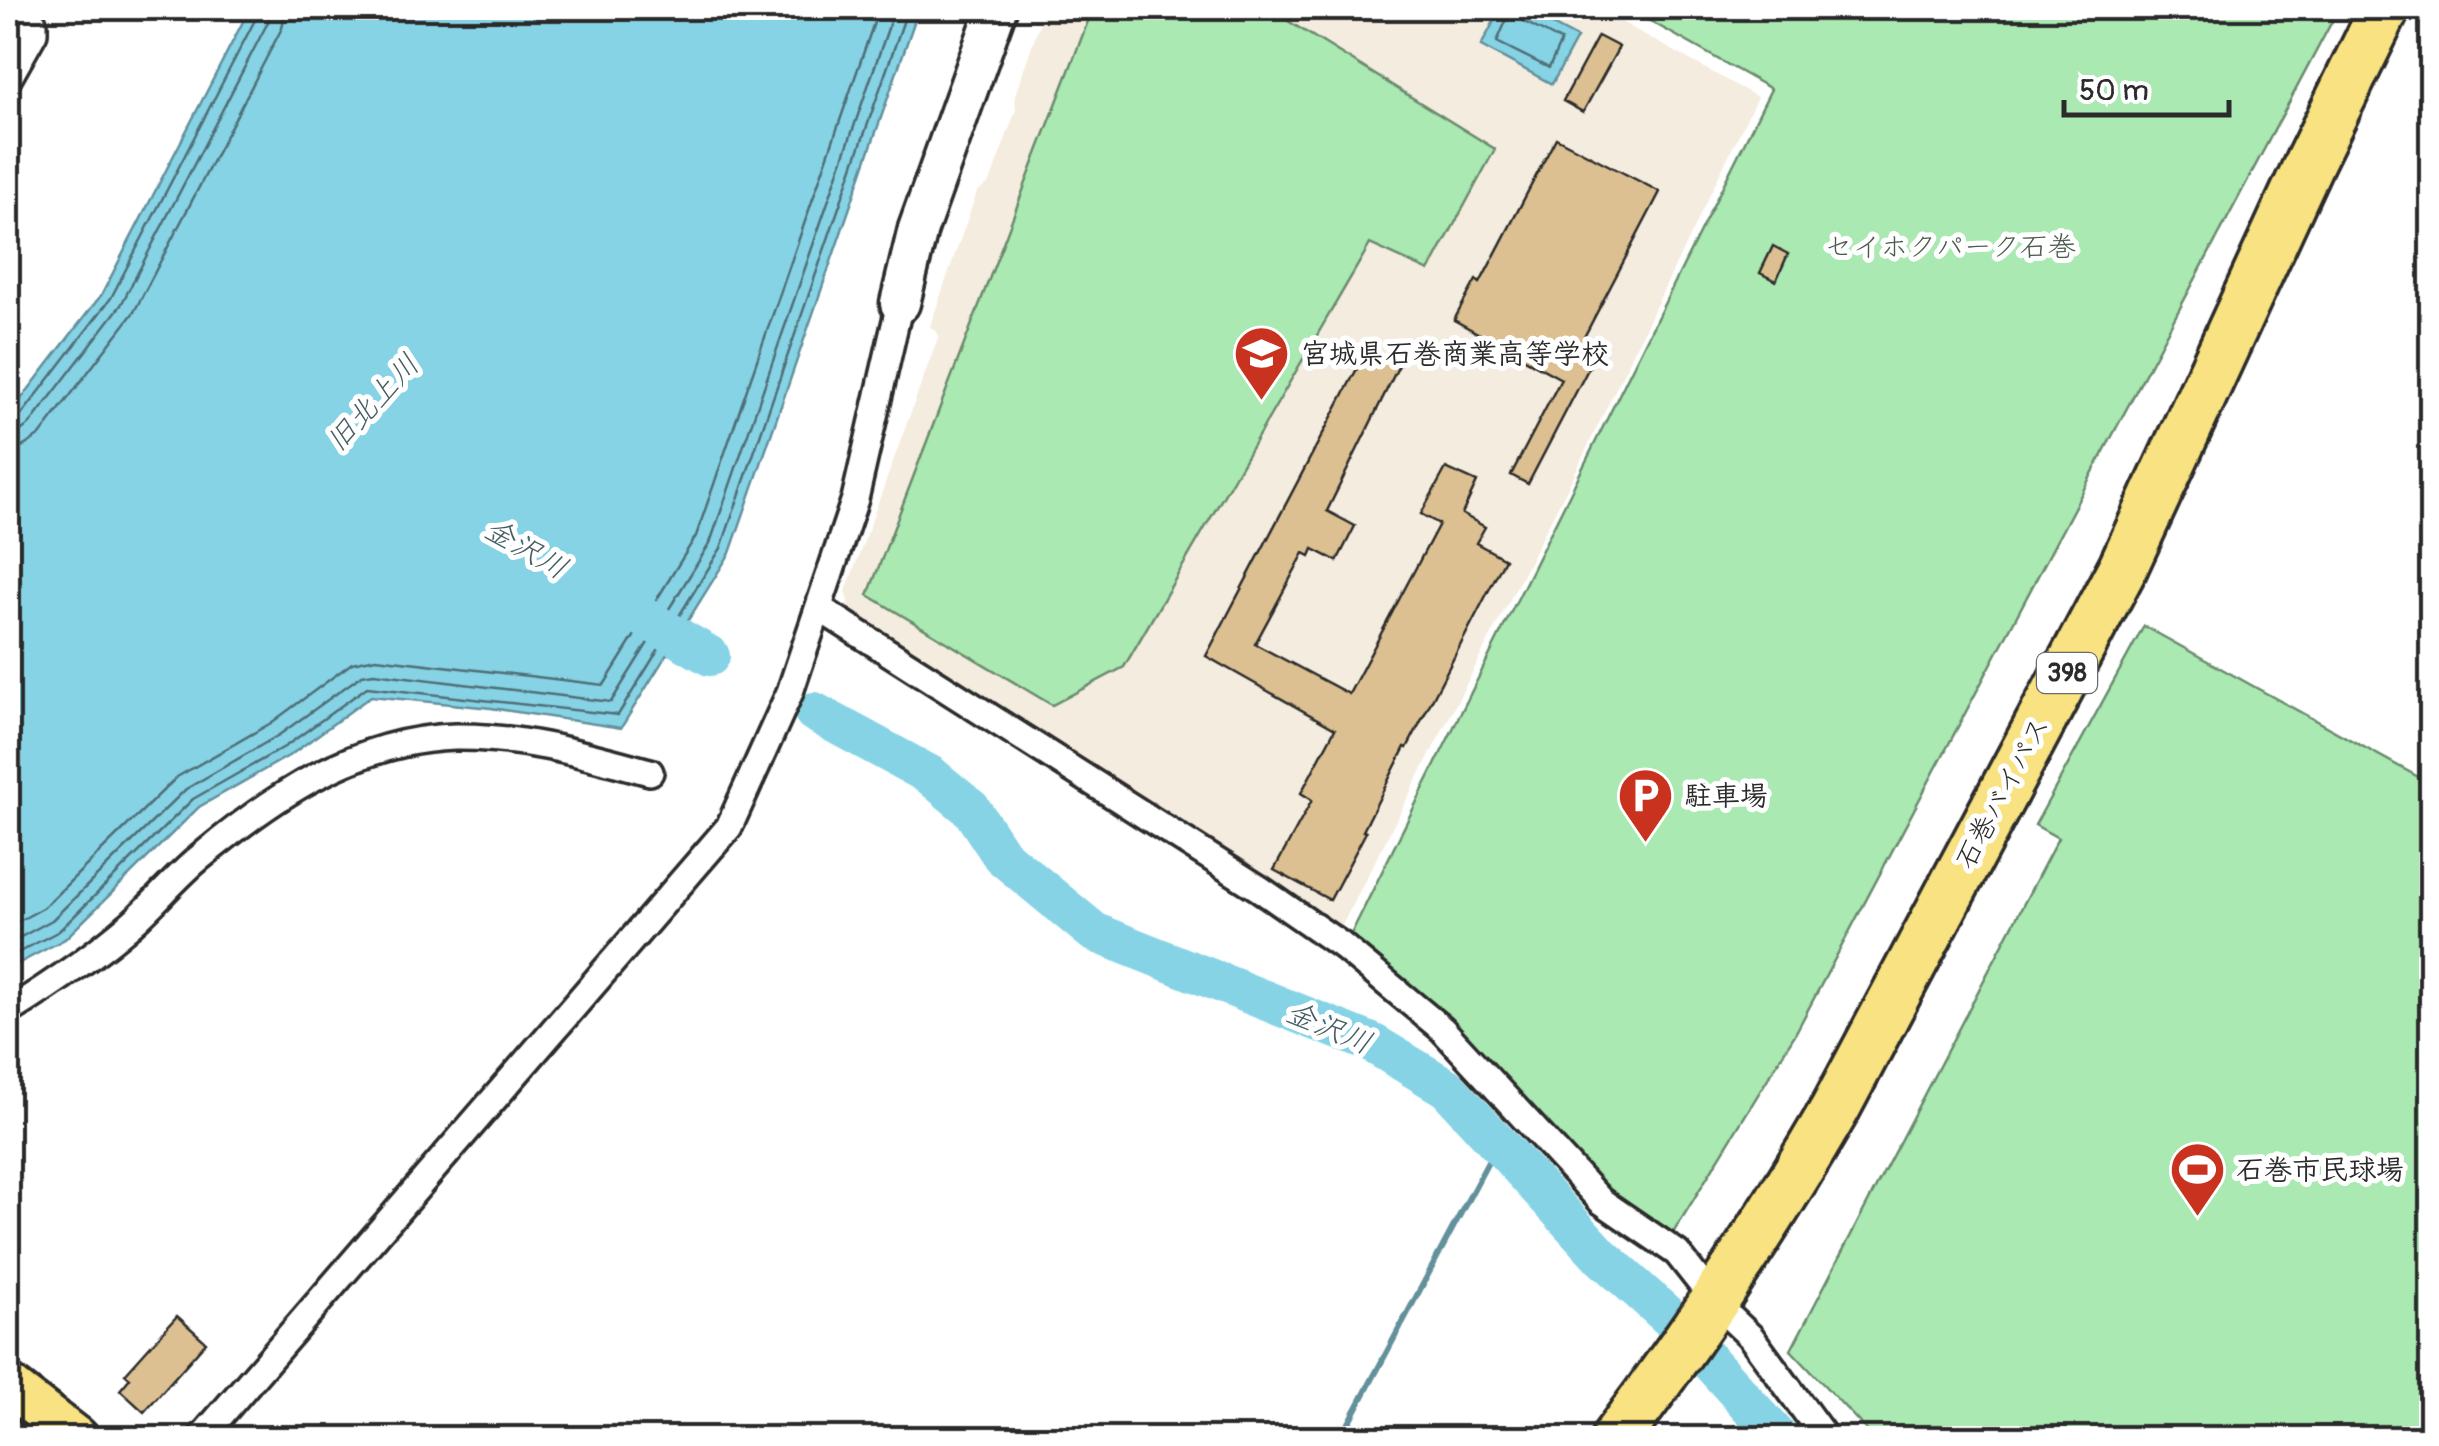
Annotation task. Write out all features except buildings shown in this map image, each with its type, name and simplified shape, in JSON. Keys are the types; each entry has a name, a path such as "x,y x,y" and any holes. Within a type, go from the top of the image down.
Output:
{"highway":[{"name":"石巻バイパス","path":"1616,1438 1716,1311 1835,1108 2122,567 2310,161 2386,8"}],"main road":[{"path":"8,1385 77,1438"}],"street":[{"path":"8,79 34,33 34,24 10,8"},
{"path":"201,1438 729,828 790,692 855,499 918,229 997,8"},
{"path":"819,608 1342,944 1442,1029 1602,1201 1677,1253 1716,1311 1751,1338 1825,1438"},
{"path":"8,1012 66,975 132,923 196,861 276,799 334,766 384,748 452,737 554,747 650,772"}],"shaded area":[{"name":"宮城県石巻商業高等学校","path":"1045,8 1596,8 1757,97 1575,473 1338,933 849,610 846,591 939,335 930,326 977,192 990,182 1016,110 1015,95"}],"green space":[{"path":"1093,8 1267,8 1495,149 1429,271 1370,244 1124,667 1052,705 868,595"},
{"name":"セイホクパーク石巻","path":"1627,8 2339,8 1794,1036 1673,1233 1613,1193 1351,934 1771,89"},
{"path":"2144,626 2431,784 2431,1438 1874,1438 1791,1350 2058,838 2035,825"}],"water":[{"name":"旧北上川","path":"250,8 919,8 730,553 621,728 491,708 371,696 292,754 199,807 65,939 8,969 8,416 102,294"},
{"path":"1501,8 1520,8 1577,38 1552,84 1481,46"}],"waterway":[{"name":"金沢川","path":"631,610 710,656"},
{"name":"金沢川","path":"814,712 930,775 971,809 1002,856 1094,932 1372,1043 1447,1088 1602,1257 1670,1318 1779,1438"},
{"path":"1341,1438 1488,1162 1500,1148"}],"place":[{"name":"宮城県石巻商業高等学校","path":"1262,403"},
{"name":"駐車場","path":"1645,845"},
{"name":"石巻市民球場","path":"2197,1219"}]}
